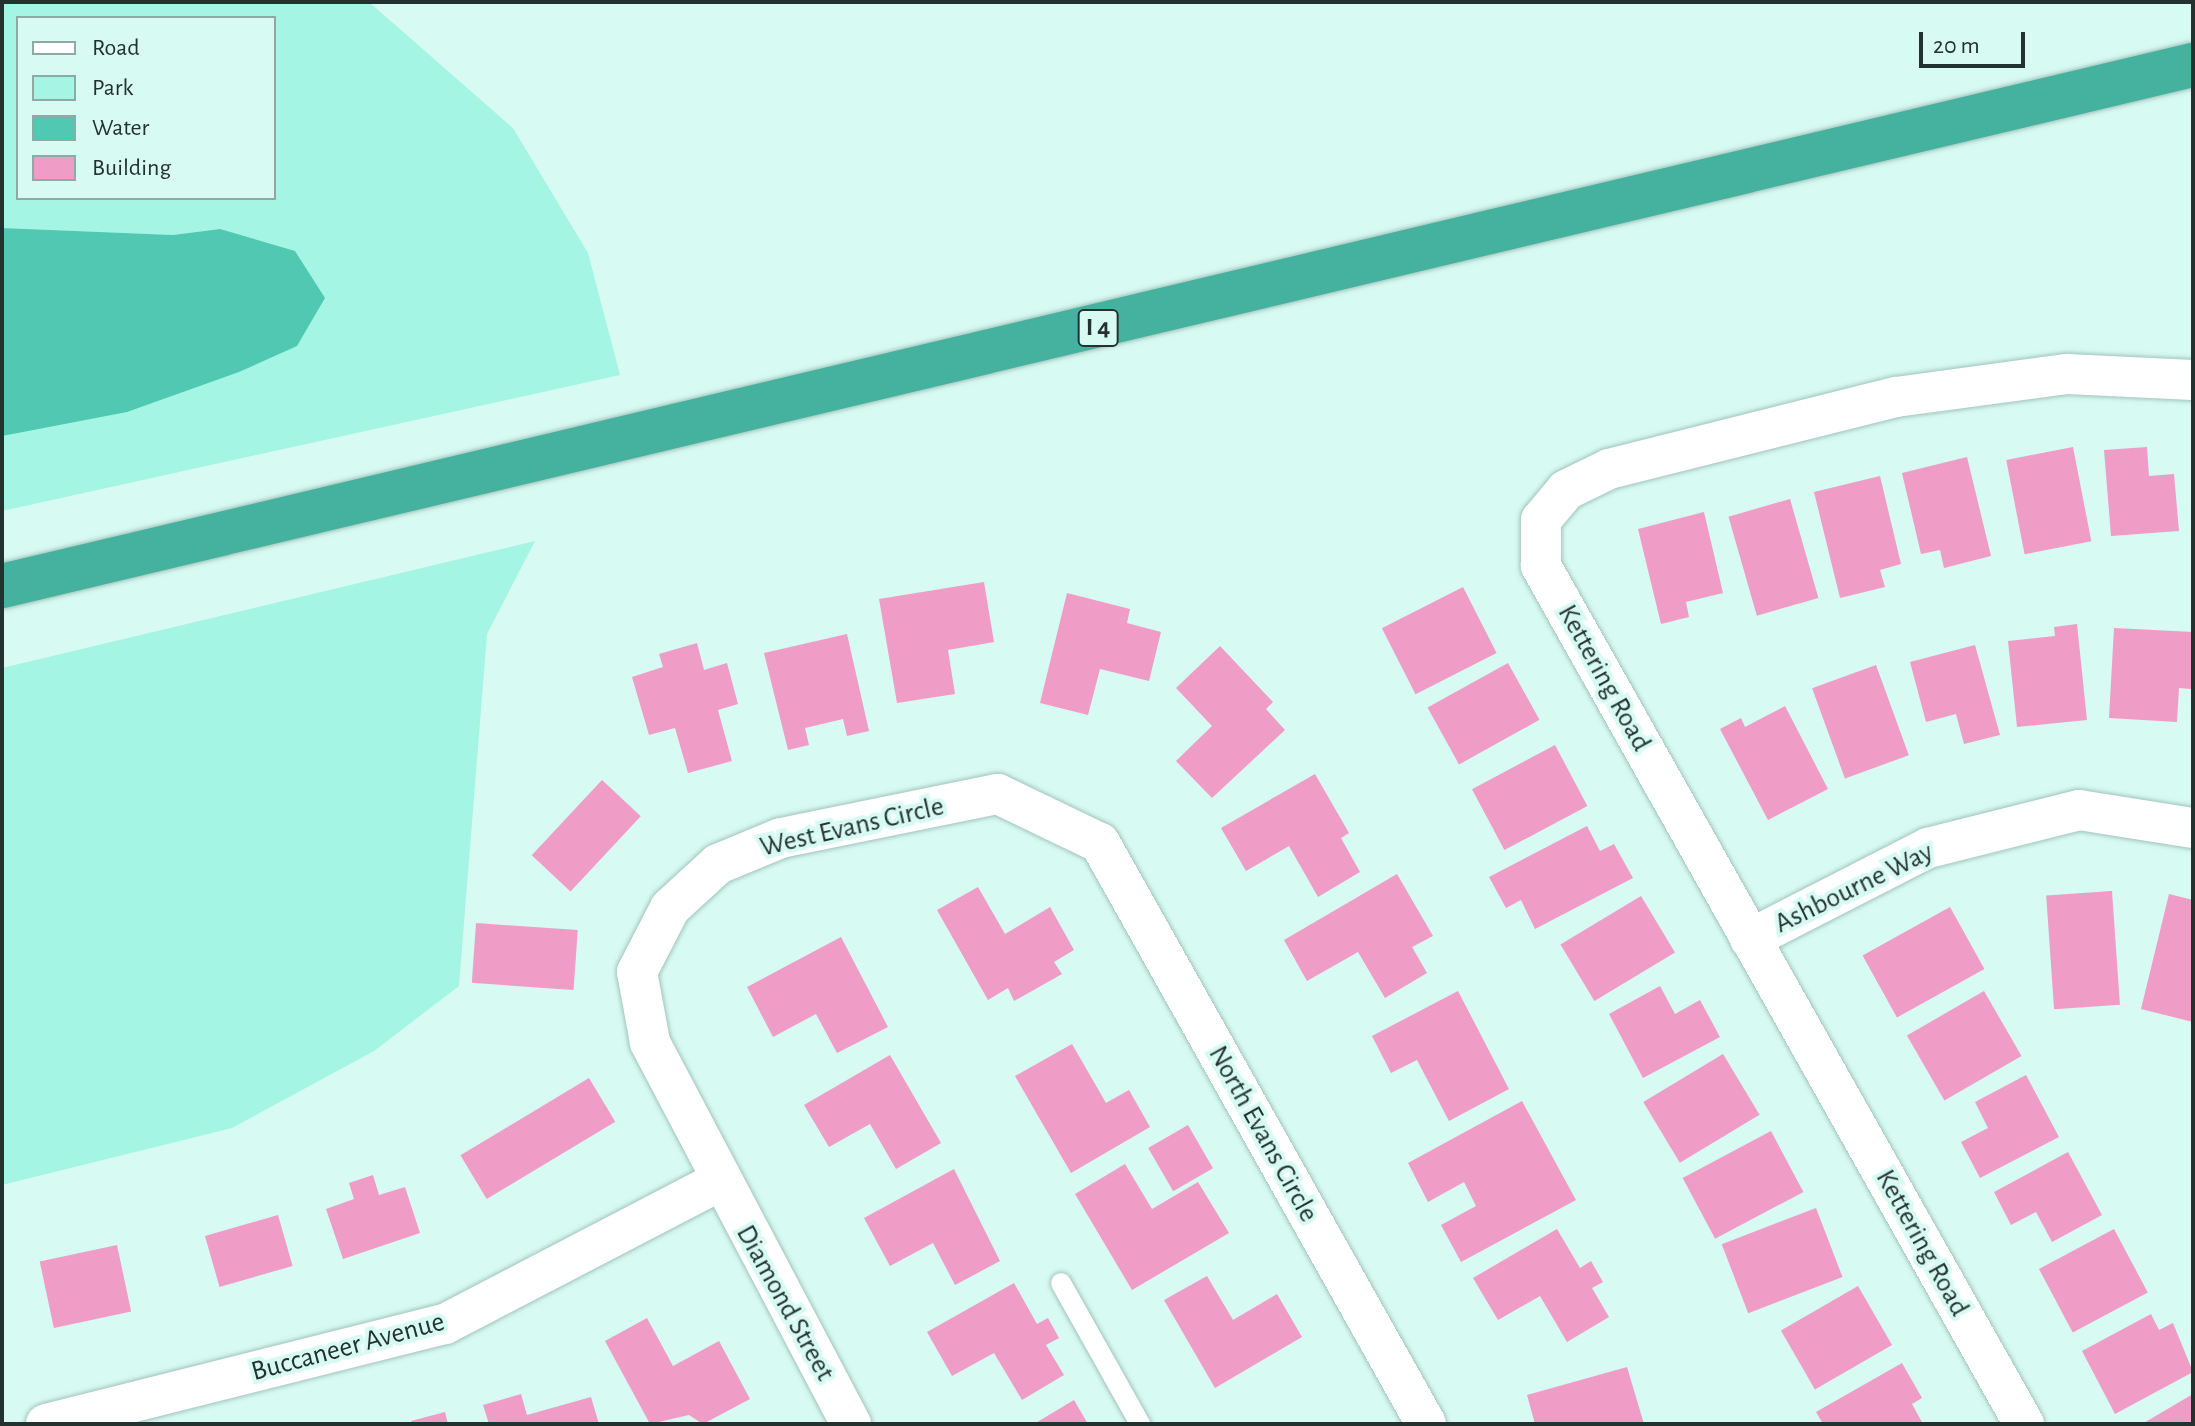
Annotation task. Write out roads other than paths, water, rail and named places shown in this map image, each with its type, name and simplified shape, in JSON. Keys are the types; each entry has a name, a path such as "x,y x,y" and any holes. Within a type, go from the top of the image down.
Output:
{"highway":[{"name":"I 4","path":"2,586 2193,65"}],"street":[{"name":"Kettering Road","path":"2024,1424 1541,566 1541,520 1566,490 1609,469 1896,397 2067,374 2193,380"},
{"name":"West Evans Circle","path":"718,1182 650,1042 637,972 670,908 718,864 781,838 998,794 1100,843"},
{"name":"Ashbourne Way","path":"1750,939 1928,848 2079,810 2193,828"},
{"name":"North Evans Circle","path":"1100,843 1426,1424"},
{"name":"Buccaneer Avenue","path":"46,1424 445,1324 718,1182"},
{"name":"Diamond Street","path":"718,1182 851,1424"}],"lane":[{"path":"1061,1283 1140,1424"}],"water":[{"path":"2,228 173,235 220,229 295,251 325,298 297,346 239,372 127,412 2,436"}]}
